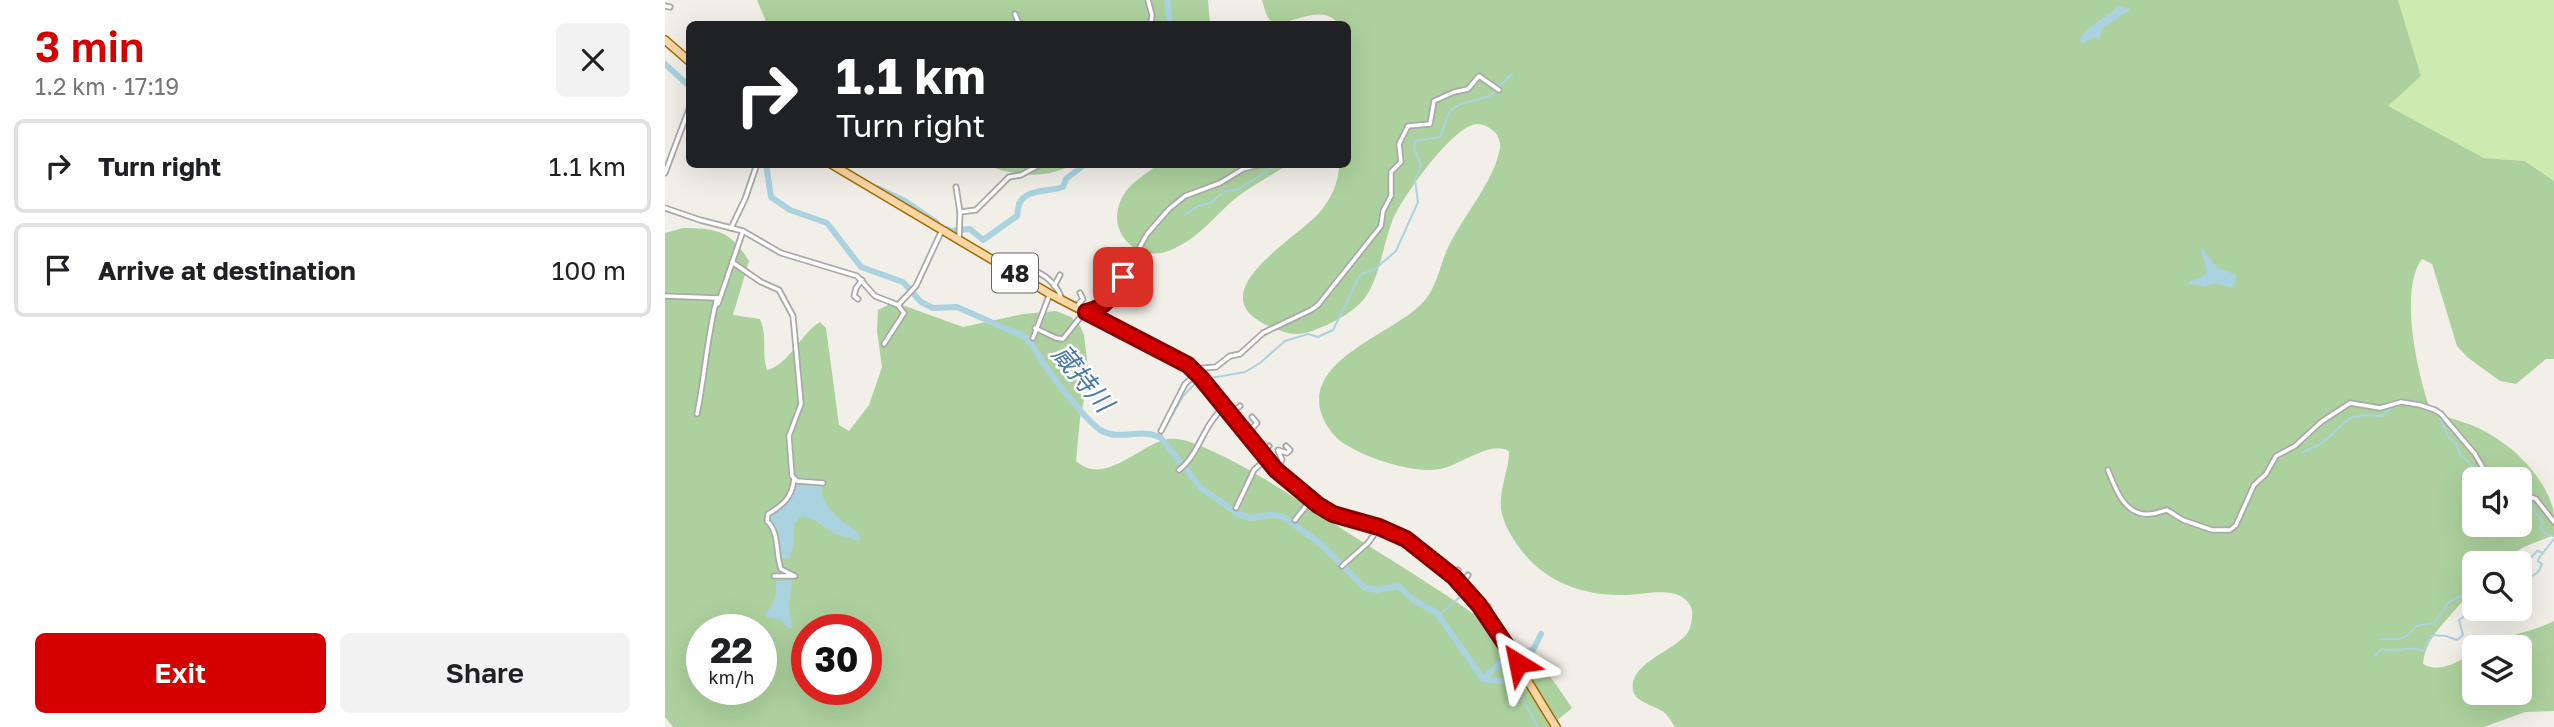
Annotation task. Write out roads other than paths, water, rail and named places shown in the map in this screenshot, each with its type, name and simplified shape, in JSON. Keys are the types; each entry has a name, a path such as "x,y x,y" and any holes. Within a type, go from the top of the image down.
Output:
{"main road":[{"path":"665,40 686,58"},
{"name":"48","path":"838,168 943,229 960,233 996,261 1051,294 1177,359 1200,377 1276,470 1311,500 1333,514 1379,527 1406,539 1456,573 1505,645 1514,652 1519,667 1556,727"}],"street":[{"path":"1148,0 1151,21"},
{"path":"1015,14 1018,21"},
{"path":"1161,431 1185,384 1200,377 1203,368 1216,367 1230,356 1240,354 1263,333 1318,305 1381,226 1383,211 1391,196 1391,172 1401,162 1401,138 1411,125 1430,124 1434,101 1468,89 1479,76 1499,90"},
{"path":"665,173 686,117"},
{"path":"731,228 756,168"},
{"path":"960,212 976,210 1009,177 1021,175 1034,168"},
{"path":"1035,328 1063,339 1086,312 1101,306 1115,293 1150,229 1174,204 1185,196 1220,183 1249,168"},
{"path":"956,187 960,233"},
{"path":"665,208 743,231 781,253 851,274 862,280 875,296 898,305 904,313 884,344"},
{"path":"898,305 916,286 943,229"},
{"path":"698,414 704,383 708,334 743,231"},
{"path":"996,261 1044,274 1062,300"},
{"path":"732,262 761,282 779,290 793,316 801,404 789,436 794,479 790,496 783,505 768,514 767,521 775,531 776,554 781,569 795,576 774,576"},
{"path":"1054,286 1060,275"},
{"path":"858,299 854,292 862,280"},
{"path":"1076,307 1083,299 1080,293"},
{"path":"1033,338 1051,294"},
{"path":"665,296 718,300"},
{"path":"2108,470 2120,499 2133,509 2146,514 2167,510 2181,519 2212,530 2231,530 2236,525 2254,485 2266,474 2276,456 2295,446 2321,422 2350,404 2380,408 2401,402 2424,406 2441,414 2475,454 2482,467"},
{"path":"1179,470 1188,463 1208,424 1227,410 1240,405"},
{"path":"1247,434 1257,423 1252,417"},
{"path":"1261,451 1269,446"},
{"path":"1276,470 1282,460 1278,450 1287,453 1290,450 1286,446"},
{"path":"1236,508 1254,470 1267,458"},
{"path":"794,479 823,483"},
{"path":"2532,498 2554,522"},
{"path":"1295,520 1311,500"},
{"path":"1342,566 1368,543 1379,527"},
{"path":"1461,584 1468,575"},
{"path":"1519,667 1533,664"}],"water":[{"path":"2118,6 2131,9 2102,29 2099,40 2094,37 2084,43 2079,42 2090,27"},
{"path":"2200,246 2218,268 2237,275 2233,288 2214,283 2203,287 2188,285 2190,281 2207,272"},
{"path":"795,483 822,484 824,500 828,507 839,519 859,533 860,541 835,534 814,520 802,516 794,523 794,543 789,559 781,558 777,528 768,520 789,498"},
{"path":"792,580 789,607 791,628 788,629 777,619 777,614 765,614 775,599 776,581"}],"waterway":[{"path":"1167,0 1170,21"},
{"name":"蔵持川","path":"665,64 686,83"},
{"path":"1205,379 1245,372 1285,341 1308,334 1318,337 1333,330 1360,275 1375,269 1396,251 1418,202 1415,180 1421,165 1414,148 1415,141 1440,137 1452,109 1490,96 1512,74"},
{"name":"蔵持川","path":"767,168 771,197 790,210 827,223 861,267 903,282 921,302 933,308 957,307 1025,337 1071,400 1096,427 1109,434 1146,434 1161,438 1201,488 1238,514 1252,518 1282,516 1321,544 1365,588 1377,590 1398,586 1415,601 1437,613 1483,679 1514,683"},
{"path":"947,229 970,229 983,240 1017,216 1019,204 1027,195 1063,187 1066,179 1080,168"},
{"path":"1184,215 1198,206 1211,203 1225,191 1237,190 1273,168"},
{"path":"877,188 905,201 937,223"},
{"path":"1160,437 1183,396 1200,379"},
{"path":"2404,401 2415,402"},
{"path":"2427,405 2438,410"},
{"path":"2302,453 2322,443 2350,418 2382,416 2393,406"},
{"path":"2439,416 2448,436 2472,467"},
{"path":"2532,509 2543,522 2540,527 2546,534 2554,536"},
{"path":"2532,576 2542,564 2538,561 2539,558 2554,539"},
{"path":"2532,556 2537,551 2541,552"},
{"path":"1439,616 1462,595 1499,649 1502,647"},
{"path":"2381,639 2401,638 2416,626 2434,623 2449,602 2462,595"},
{"path":"2375,656 2382,649 2413,648 2423,651 2432,635 2457,640 2463,635 2459,620 2462,618"},
{"path":"1483,679 1516,650 1533,650 1541,634"},
{"path":"1514,683 1538,727"}]}
